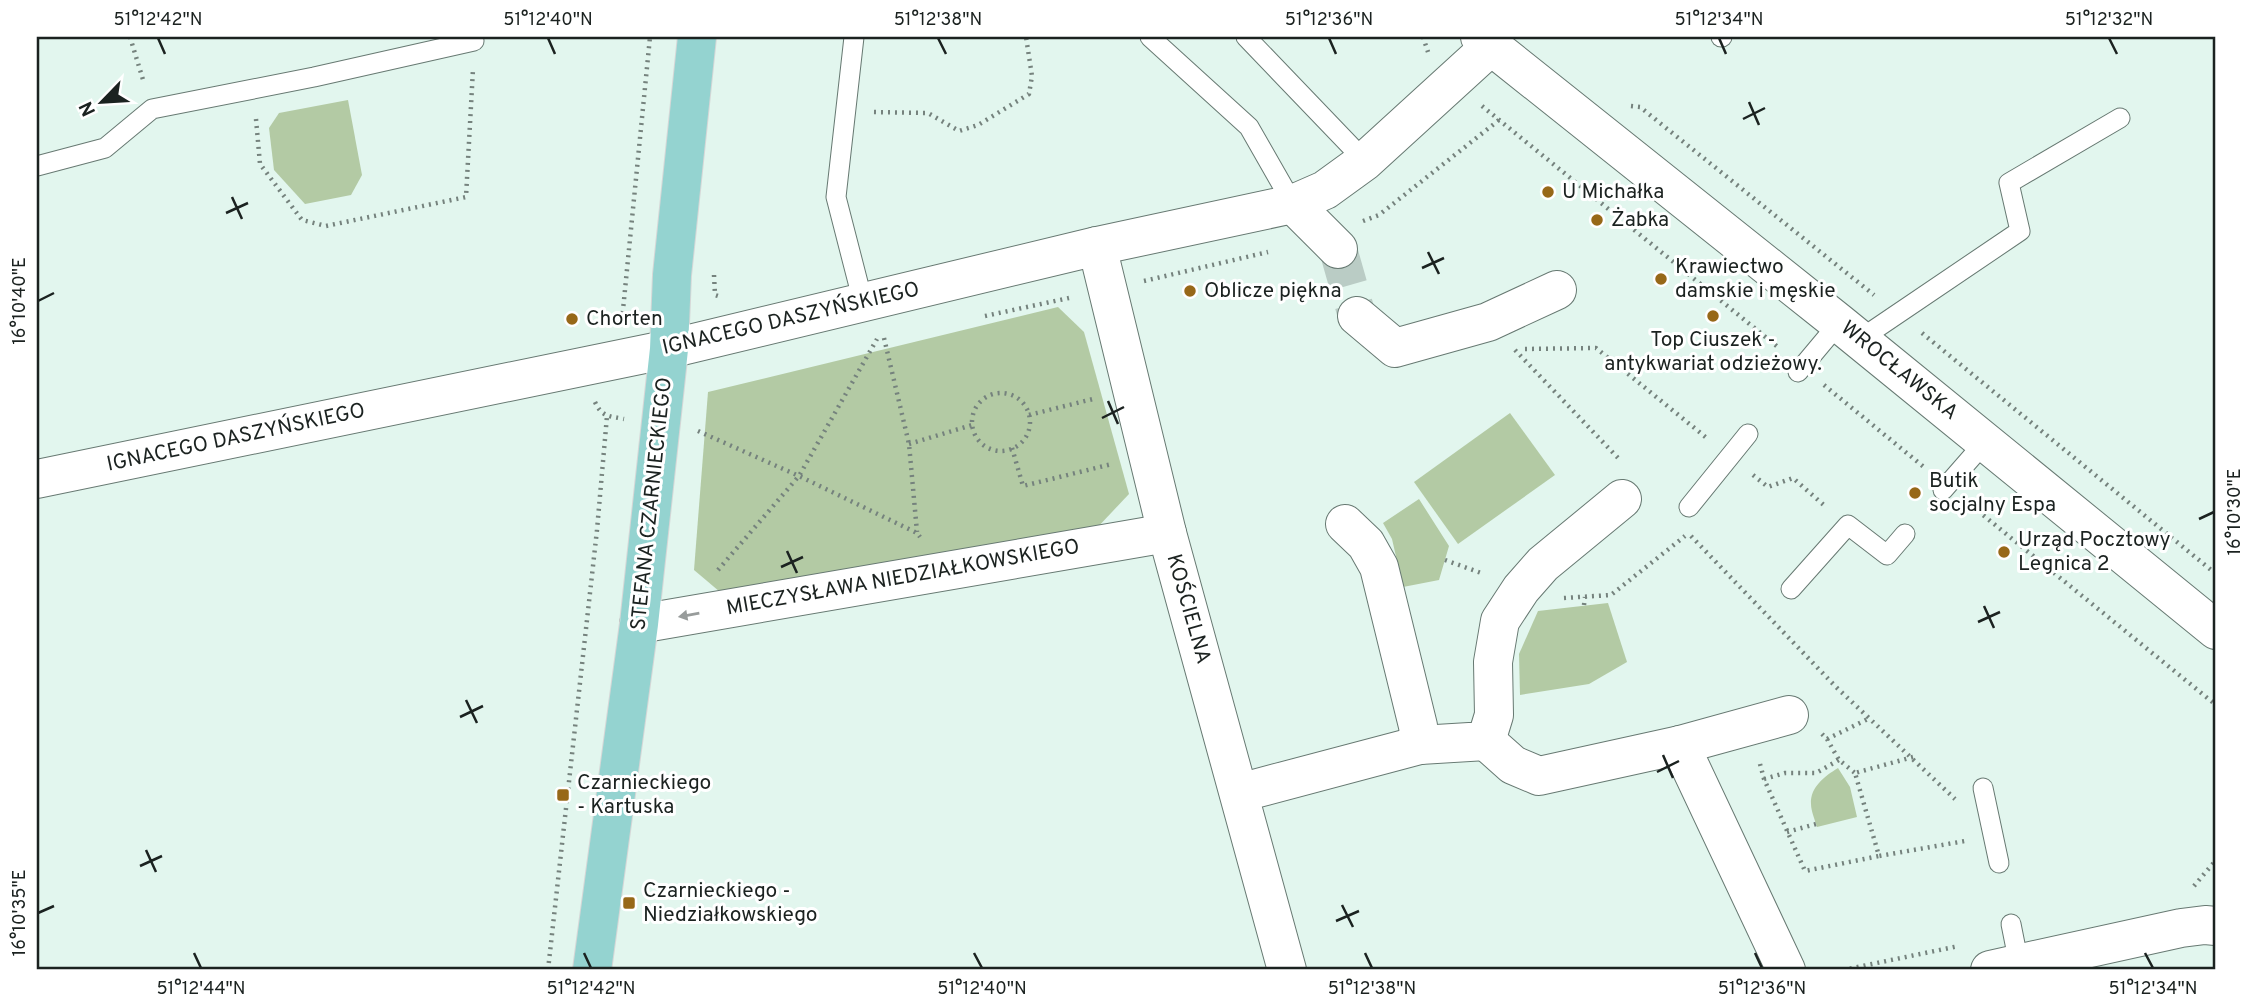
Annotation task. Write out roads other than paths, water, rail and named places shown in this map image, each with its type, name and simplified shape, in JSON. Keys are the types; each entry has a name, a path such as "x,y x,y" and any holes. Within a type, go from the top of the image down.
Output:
{"main road":[{"name":"STEFANA CZARNIECKIEGO","path":"592,970 639,624 669,349 672,275 697,37"}],"street":[{"name":"IGNACEGO DASZYŃSKIEGO","path":"37,479 669,349 1097,246 1293,204 1325,190 1365,161 1453,82 1485,41"},
{"name":"WROCŁAWSKA","path":"1485,41 1849,331 2216,631"},
{"path":"1293,204 1338,249"},
{"name":"KOŚCIELNA","path":"1097,246 1167,533 1287,970"},
{"path":"1357,316 1395,348 1488,322 1557,290"},
{"path":"1486,741 1494,715 1493,662 1500,621 1521,589 1543,564 1625,484"},
{"path":"1345,524 1366,544 1378,567 1418,726 1420,745"},
{"name":"MIECZYSŁAWA NIEDZIAŁKOWSKIEGO","path":"639,624 1167,533"},
{"path":"1239,793 1420,745 1486,741 1513,765 1539,776 1680,745 1789,715"},
{"path":"1680,745 1786,970"},
{"path":"2005,967 2181,928 2216,926"}],"lane":[{"path":"854,37 836,197 863,302"},
{"path":"1150,37 1249,127 1293,204"},
{"path":"1246,37 1365,161"},
{"path":"37,166 105,148 152,109 474,41"},
{"path":"1800,370 1849,331 2020,231 2010,183 2120,118"},
{"path":"1689,507 1748,434"},
{"path":"1945,488 1985,442"},
{"path":"1791,589 1848,526 1887,555 1905,534"},
{"path":"1983,789 1998,863"},
{"path":"2005,967 2011,924"}],"tunnel":[{"path":"1338,249 1357,316"}],"place":[{"name":"U Michałka","path":"1548,192"},
{"name":"Żabka","path":"1597,220"},
{"name":"Krawiectwo damskie i męskie","path":"1661,279"},
{"name":"Oblicze piękna","path":"1190,291"},
{"name":"Top Ciuszek - antykwariat odzieżowy.","path":"1713,316"},
{"name":"Chorten","path":"572,319"},
{"name":"Butik socjalny Espa","path":"1915,493"},
{"name":"Urząd Pocztowy Legnica 2","path":"2004,552"},
{"name":"Czarnieckiego - Kartuska","path":"563,795"},
{"name":"Czarnieckiego - Niedziałkowskiego","path":"629,903"}]}
